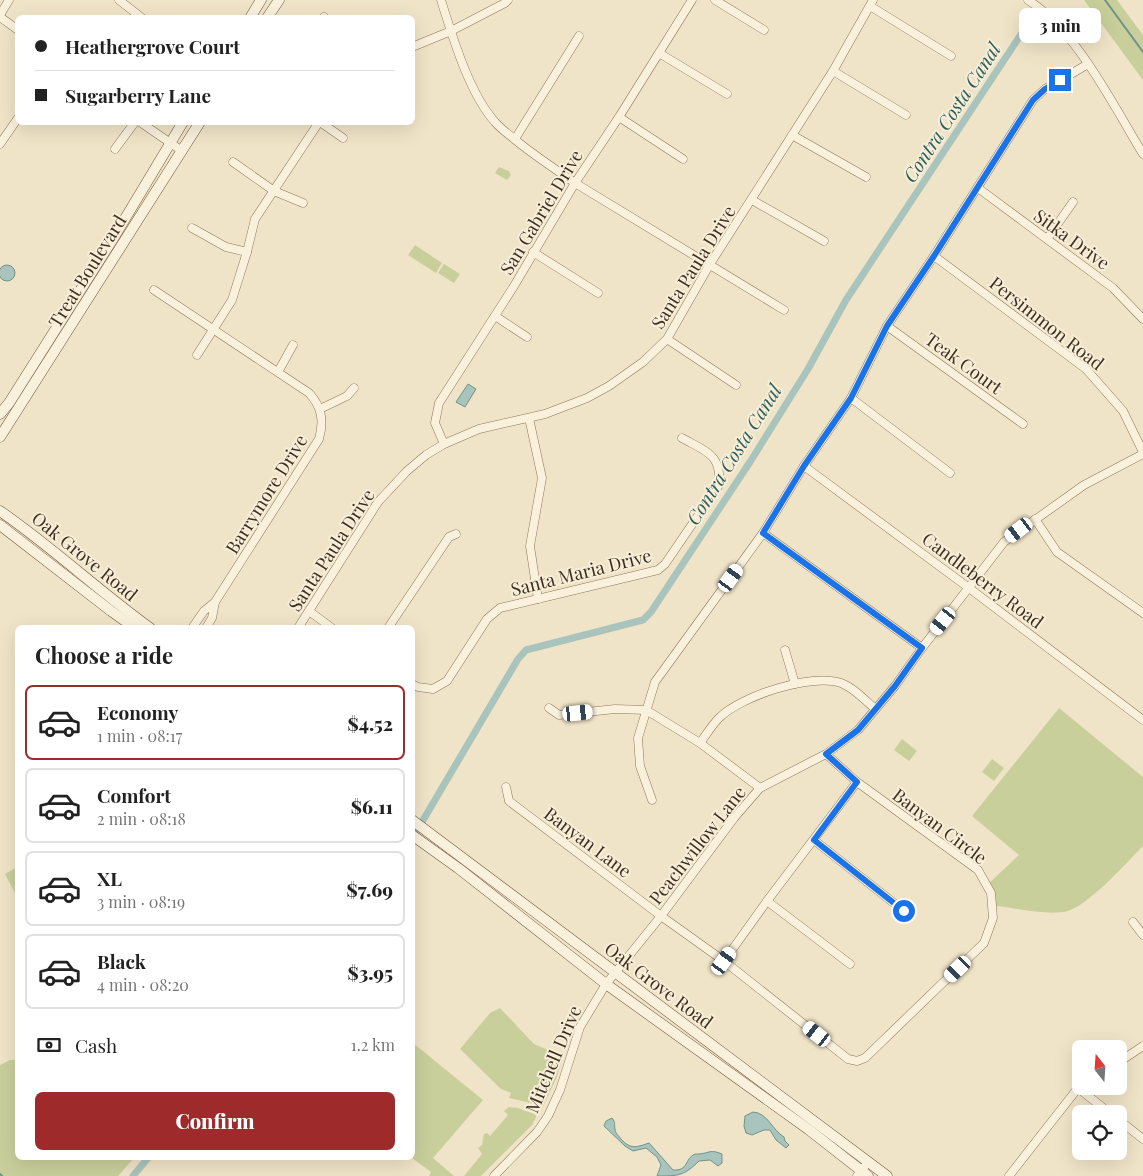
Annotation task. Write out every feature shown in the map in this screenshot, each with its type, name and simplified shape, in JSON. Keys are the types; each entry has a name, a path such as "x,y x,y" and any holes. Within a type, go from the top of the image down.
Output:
{"main road":[{"path":"252,15 261,0"},
{"path":"269,15 278,0"},
{"name":"Treat Boulevard","path":"0,414 9,403 114,237 182,125"},
{"name":"Treat Boulevard","path":"0,437 198,125"},
{"name":"Oak Grove Road","path":"0,511 28,530 146,625"},
{"name":"Oak Grove Road","path":"0,525 131,625"},
{"name":"Oak Grove Road","path":"415,822 887,1176"},
{"name":"Oak Grove Road","path":"415,837 606,984 808,1130 862,1174"},
{"path":"428,846 433,844 454,860 463,859"}],"street":[{"path":"9,0 0,16 15,28"},
{"path":"119,0 138,15"},
{"path":"440,0 478,99 496,123 530,152 575,183 784,310"},
{"path":"415,46 451,30 508,0"},
{"name":"San Gabriel Drive","path":"444,444 435,423 439,403 495,316 575,183 619,117 692,0"},
{"path":"715,0 764,30"},
{"path":"1028,0 1063,30 1088,64 1143,154"},
{"path":"871,3 951,56"},
{"name":"Santa Paula Drive","path":"300,625 378,502 407,471 444,444 479,429 530,418 566,407 609,386 643,362 667,339 710,264 833,71 871,3"},
{"path":"515,139 579,36"},
{"path":"659,53 727,94"},
{"path":"652,800 640,766 638,738 656,682 763,533 804,466 851,398 887,326 978,188 1033,100 1045,89 1088,64"},
{"path":"833,71 906,115"},
{"path":"619,117 683,159"},
{"path":"0,144 15,122"},
{"path":"115,149 133,125"},
{"path":"144,125 182,151"},
{"path":"197,355 232,300 255,219 317,125"},
{"path":"324,125 343,138"},
{"path":"792,135 866,177"},
{"path":"233,162 274,191 303,203"},
{"name":"Sitka Drive","path":"978,188 1113,288 1143,319"},
{"path":"752,200 824,241"},
{"path":"1047,239 1073,202"},
{"path":"192,228 226,247 247,252"},
{"path":"533,252 598,292"},
{"name":"Persimmon Road","path":"934,256 1086,369 1123,411 1143,453"},
{"path":"154,290 309,392 316,400 320,409 347,396 354,388"},
{"path":"495,316 527,337"},
{"name":"Teak Court","path":"887,326 1023,424"},
{"path":"667,339 736,385"},
{"path":"278,372 293,345"},
{"path":"851,398 950,472"},
{"name":"Barrymore Drive","path":"194,625 204,611 215,602 319,439 323,425 320,409"},
{"path":"530,418 542,478 530,546 538,599"},
{"name":"Santa Maria Drive","path":"415,686 433,689 447,681 487,618 500,608 658,570 668,561 719,484 720,474 716,460 682,438"},
{"name":"Peachwillow Lane","path":"616,972 661,916 734,818 760,788 826,754 858,730 895,686 1004,542 1084,485 1143,453"},
{"name":"Candleberry Road","path":"804,466 970,588 1143,720"},
{"path":"1035,519 1057,552 1143,613"},
{"path":"763,533 922,648"},
{"path":"390,625 449,537 456,534"},
{"name":"Barrymore Drive","path":"208,625 212,618 215,602"},
{"path":"309,611 328,625"},
{"path":"785,650 795,684"},
{"path":"700,743 719,718 734,707 751,698 795,684 818,680 841,683 875,709"},
{"path":"549,708 559,715 615,709 646,710 700,743 760,788"},
{"name":"Banyan Circle","path":"661,916 724,961 848,1059 857,1061 864,1058 984,943 993,918 991,893 978,870 857,782 826,754"},
{"path":"724,961 766,901 857,782"},
{"name":"Banyan Lane","path":"506,787 509,801 661,916"},
{"path":"814,840 904,911"},
{"path":"766,901 850,964"},
{"path":"1133,922 1143,935"},
{"name":"Mitchell Drive","path":"494,1176 537,1132 548,1116 560,1090 580,1027 606,984 616,972"},
{"path":"1128,1056 1143,1046"},
{"path":"1009,1176 1073,1095"},
{"path":"1088,1095 1100,1105"},
{"path":"1127,1126 1143,1139"},
{"path":"862,1174 868,1162"}],"green space":[{"path":"1084,0 1117,0 1143,35 1143,80"},
{"path":"499,167 509,171 511,175 507,180 495,173"},
{"path":"415,245 442,263 436,273 408,255"},
{"path":"444,264 460,274 454,283 438,273"},
{"path":"1059,708 1143,777 1143,846 1095,894 1073,909 1064,912 1047,913 992,905 987,885 1019,855 972,816"},
{"path":"902,739 917,751 909,761 894,750"},
{"path":"992,759 1004,768 994,781 982,772"},
{"path":"15,868 15,893 5,874"},
{"path":"500,1008 534,1044 560,1055 562,1058 557,1077 542,1108 531,1103 509,1098 511,1093 501,1089 460,1049 490,1013"},
{"path":"415,1045 483,1100 433,1158 454,1176 429,1176 431,1172 415,1160"},
{"path":"10,1060 15,1060 15,1160 132,1160 118,1176 0,1176 0,1065"},
{"path":"509,1107 518,1108 537,1115 532,1125 481,1176 464,1176 482,1154 478,1148 482,1145 484,1134 487,1133 490,1136 508,1115 504,1111"}],"water":[{"path":"7,265 13,267 15,273 13,279 7,281 1,279 -1,273 1,267"},
{"path":"468,384 476,389 465,407 456,402"},
{"path":"753,1112 762,1115 784,1137 789,1145 786,1148 776,1140 770,1130 764,1130 752,1135 746,1133 744,1126 745,1116"},
{"path":"612,1118 616,1132 628,1145 634,1147 649,1143 673,1170 682,1169 695,1154 715,1152 722,1154 722,1163 718,1166 710,1160 699,1161 689,1170 680,1174 657,1176 661,1165 657,1157 646,1148 633,1151 625,1146 604,1126 606,1121"}],"waterway":[{"path":"1105,0 1143,52"},
{"name":"Contra Costa Canal","path":"415,834 518,659 526,650 643,620 651,612 750,462 808,369 846,300 1033,16"},
{"name":"Contra Costa Canal","path":"133,1176 146,1160"}],"route":[{"path":"904,911 814,840 857,782 826,754 858,730 895,686 922,648 763,533 804,466 851,398 887,326 978,188 1033,100 1045,89 1060,80"}]}
